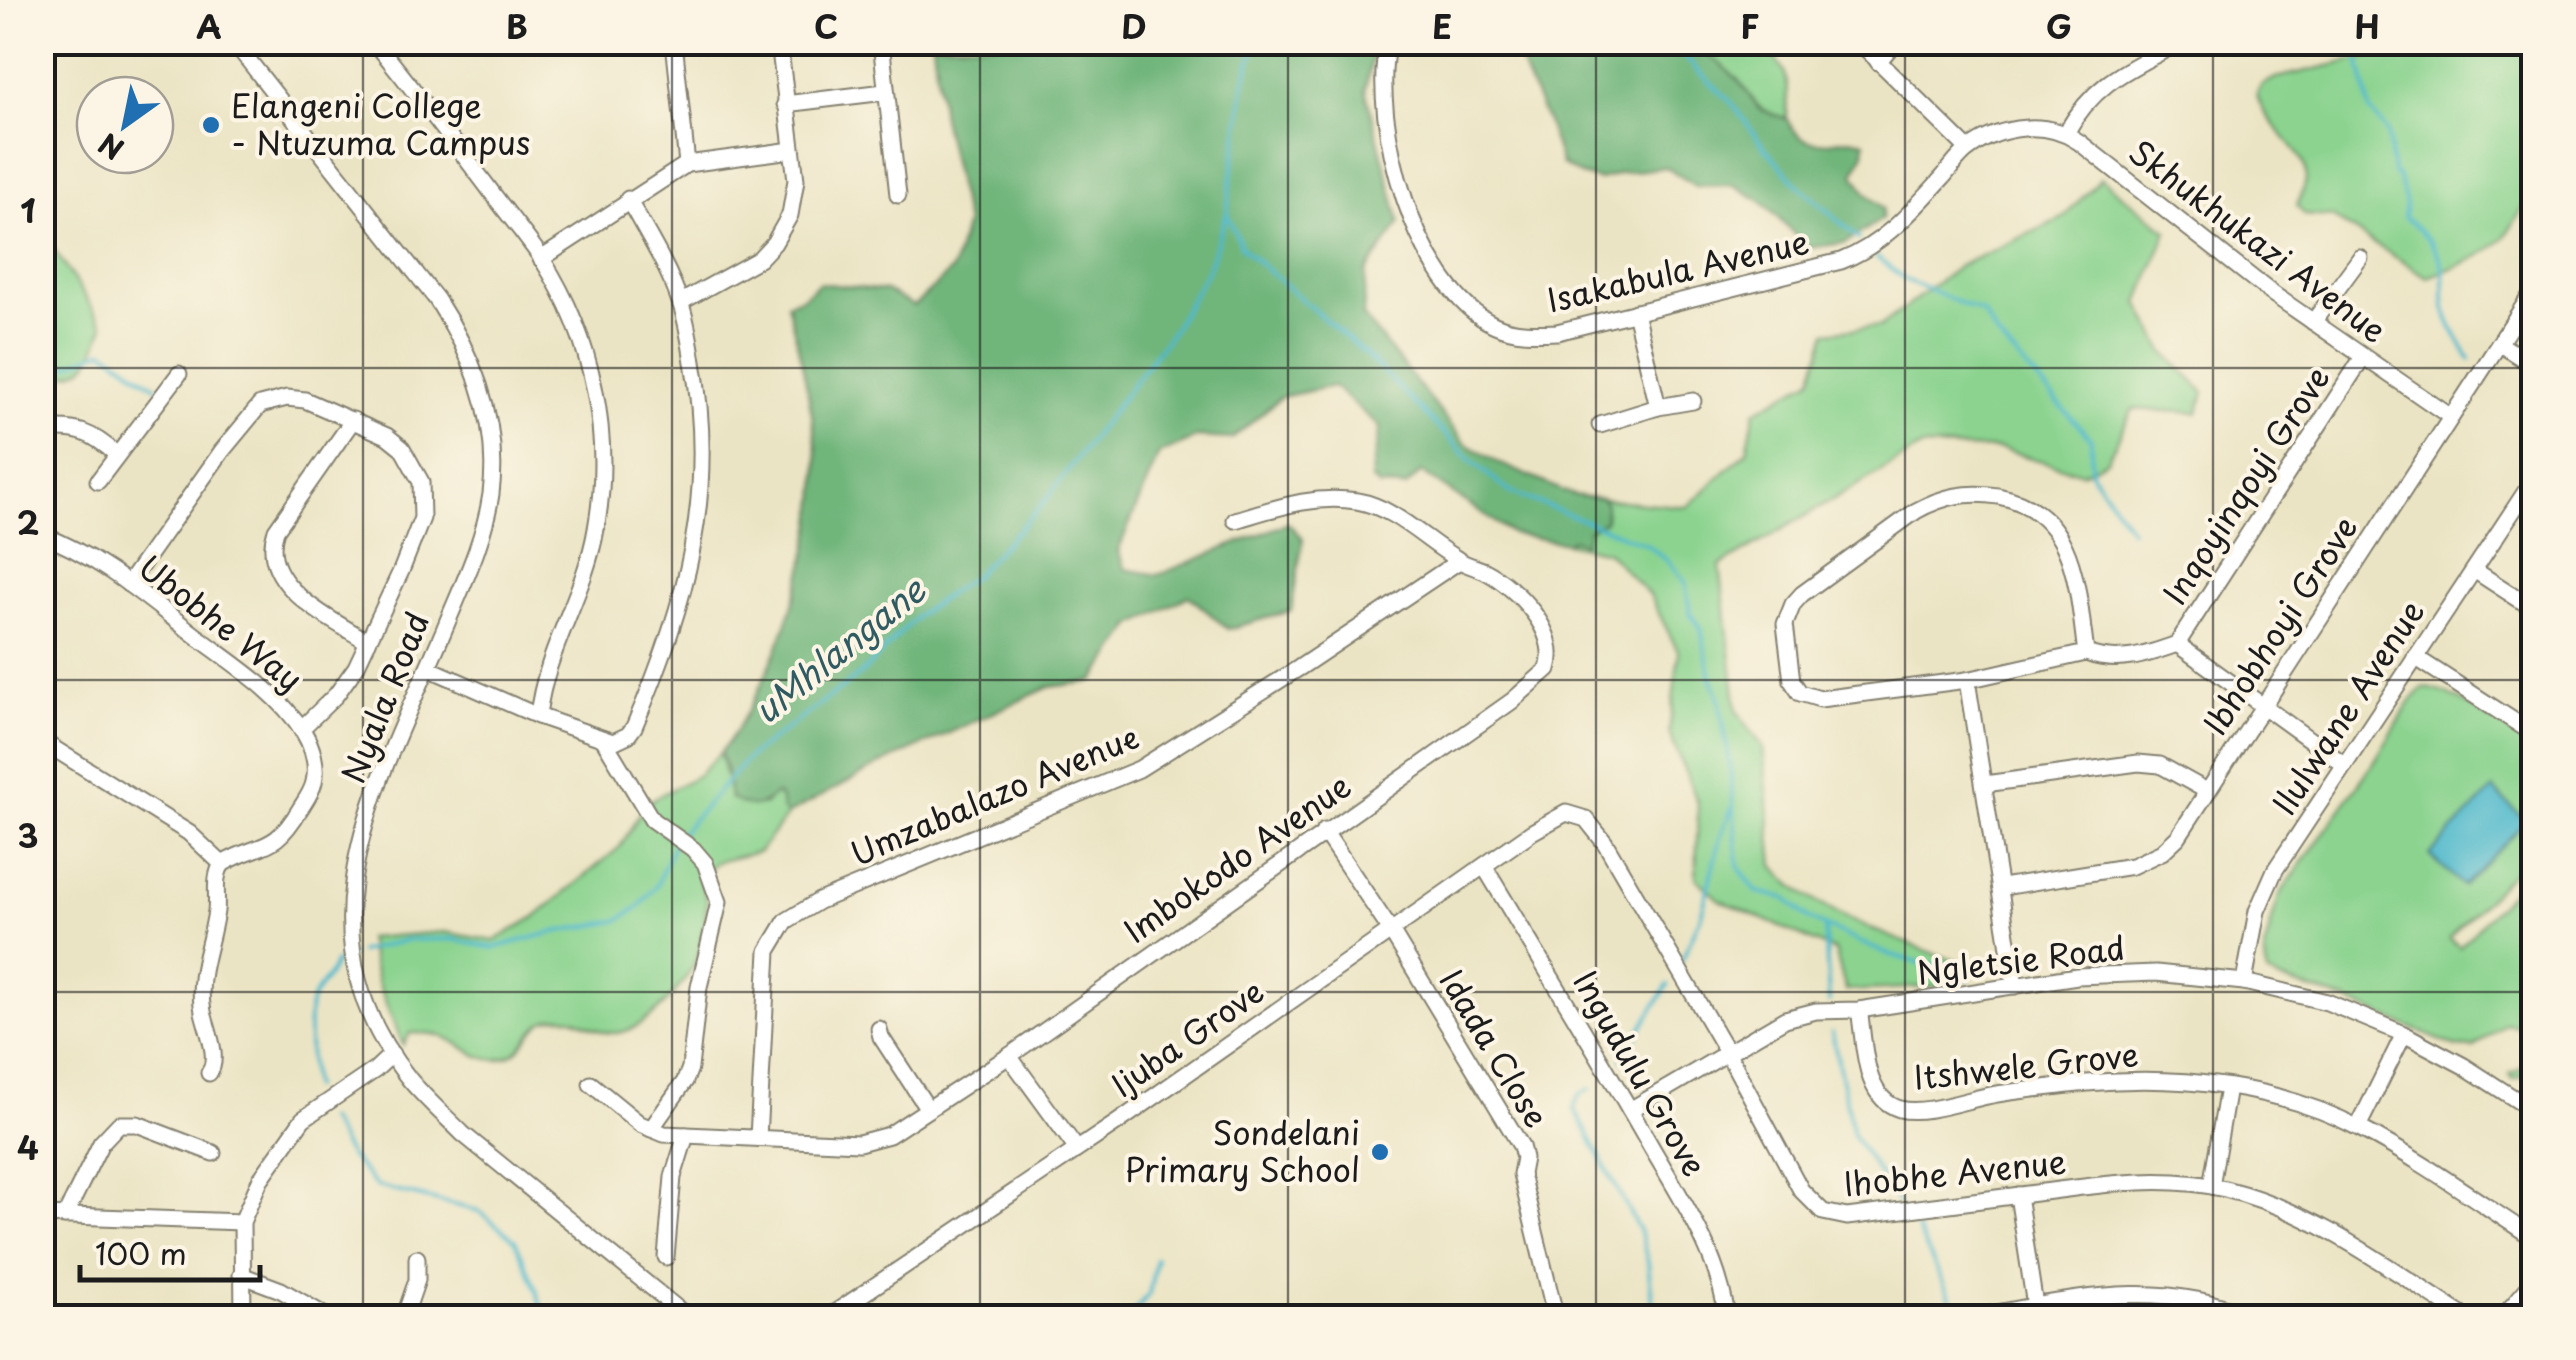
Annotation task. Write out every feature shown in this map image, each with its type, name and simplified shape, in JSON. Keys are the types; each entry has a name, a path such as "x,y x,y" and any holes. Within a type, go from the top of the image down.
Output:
{"street":[{"name":"Nyala Road","path":"234,42 454,326 478,378 490,434 491,492 476,551 358,844 350,886 351,937 369,1007 392,1054 421,1092 464,1134 689,1318"},
{"path":"375,42 541,259 570,310 586,354 597,400 602,466 600,507 590,561 542,686 538,716"},
{"path":"674,42 686,164"},
{"path":"680,302 759,260 784,229 794,201 796,180 779,42"},
{"path":"881,42 898,195"},
{"name":"Isakabula Avenue","path":"1388,42 1382,86 1387,130 1421,243 1455,295 1494,325 1533,333 1557,332 1804,272 1852,256 1897,225 1968,149 2004,133 2038,126 2066,133"},
{"path":"1859,42 1968,149"},
{"path":"1878,62 1895,42"},
{"path":"2066,133 2091,95 2131,66 2180,42"},
{"path":"785,104 886,92"},
{"name":"Skhukhukazi Avenue","path":"2066,133 2313,322 2451,417"},
{"path":"541,259 686,164 792,150"},
{"path":"428,668 605,742 628,735 658,670 691,561 699,519 702,479 698,388 680,302 628,199"},
{"path":"2313,322 2360,258"},
{"name":"Ibhobhoyi Grove","path":"2002,886 2146,862 2178,837 2534,290"},
{"path":"1635,312 1658,407"},
{"path":"2500,344 2534,366"},
{"name":"Inqoyinqoyi Grove","path":"2086,653 2074,572 2052,525 2041,512 2024,503 1983,494 1936,500 1916,511 1802,594 1785,624 1792,682 1800,694 1820,699 1966,680 2086,653 2125,660 2176,644 2363,357"},
{"path":"98,480 179,374"},
{"path":"128,584 222,451 260,405 286,398 304,400 387,436 402,448 417,470 424,493 422,518 346,684 302,729"},
{"path":"1600,425 1693,401"},
{"path":"353,420 276,530 270,550 278,572 296,593 368,642"},
{"path":"42,430 85,431 117,456"},
{"name":"Ilulwane Avenue","path":"2244,982 2257,912 2267,885 2532,485"},
{"name":"Imbokodo Avenue","path":"591,1084 651,1130 686,1135 866,1142 888,1135 1009,1056 1324,830 1512,701 1548,669 1550,645 1525,603 1486,572 1459,561 1378,508 1325,498 1296,502 1235,520"},
{"name":"Ubobhe Way","path":"42,535 71,548 128,584 266,690 302,729 315,763 309,794 279,839 222,864"},
{"name":"Umzabalazo Avenue","path":"758,1138 768,951 786,922 819,901 1139,769 1459,561"},
{"path":"2474,570 2534,609"},
{"name":"Inqoyinqoyi Grove","path":"2176,644 2345,764"},
{"path":"2415,657 2534,734"},
{"path":"1966,680 2015,986"},
{"path":"42,741 189,833 222,864 217,874 216,912 200,976 214,1065 209,1074"},
{"path":"605,742 652,820 705,862 719,902 699,987 690,1068 651,1130"},
{"path":"1985,784 2138,763 2174,771 2207,791"},
{"name":"Ijuba Grove","path":"827,1318 1556,817 1566,813 1581,816"},
{"name":"Ihobhe Avenue","path":"1581,816 1605,844 1801,1190 1823,1212 1846,1217 2114,1184 2169,1181 2211,1186 2265,1201 2316,1222 2467,1318"},
{"name":"Idada Close","path":"1324,830 1391,931 1521,1146 1521,1174 1556,1318"},
{"name":"Ingudulu Grove","path":"1484,866 1711,1254 1727,1318"},
{"name":"Ngletsie Road","path":"1630,1110 1785,1020 1816,1011 1860,1010 2078,976 2156,973 2244,982 2327,1002 2404,1034 2464,1066 2534,1111"},
{"name":"Itshwele Grove","path":"1860,1010 1872,1081 1886,1102 1899,1108 1914,1110 1996,1094 2132,1080 2228,1088 2290,1102 2358,1127 2534,1238"},
{"path":"879,1029 880,1038 928,1109"},
{"path":"2358,1127 2404,1034"},
{"path":"243,1318 242,1222 260,1180 304,1119 376,1070 392,1054"},
{"path":"1009,1056 1076,1148"},
{"path":"2211,1186 2228,1088"},
{"path":"65,1216 101,1143 120,1124 137,1124 213,1153"},
{"path":"666,1257 673,1177 686,1135"},
{"path":"2018,1196 2035,1306"},
{"path":"42,1215 242,1222"},
{"path":"404,1318 417,1280 417,1258"},
{"path":"241,1275 281,1290 329,1318"},
{"path":"2502,1318 2534,1280"},
{"path":"1968,1318 2094,1295 2158,1294 2203,1300 2254,1318"},
{"path":"42,1312 50,1318"}],"green space":[{"path":"933,43 1376,43 1365,89 1400,223 1366,272 1363,316 1465,443 1501,464 1573,495 1602,499 1606,505 1605,521 1588,530 1585,543 1572,539 1566,543 1513,534 1421,472 1406,487 1378,486 1371,479 1380,427 1333,386 1281,397 1232,439 1198,437 1159,454 1118,551 1125,569 1158,575 1288,523 1303,539 1291,611 1228,629 1189,596 1132,626 1094,681 1049,687 881,764 788,814 776,794 754,806 730,798 720,753 740,725 776,652 803,568 817,487 812,415 787,303 803,297 819,283 886,291 914,306 952,270 966,223 942,118"},
{"path":"1516,43 1690,43 1738,80 1759,109 1787,119 1804,139 1865,141 1854,174 1866,193 1883,208 1882,219 1845,243 1808,248 1761,201 1733,185 1695,186 1667,167 1620,173 1600,180 1580,175 1561,164 1518,58"},
{"path":"1690,43 1761,43 1786,77 1787,119 1761,108 1732,74"},
{"path":"2401,43 2533,43 2533,196 2499,243 2469,261 2427,277 2332,217 2305,215 2297,206 2305,183 2304,165 2267,116 2257,94 2262,85 2276,78 2390,52"},
{"path":"2101,178 2167,231 2139,303 2164,352 2204,392 2198,413 2133,409 2107,460 2082,473 2001,449 1922,447 1720,566 1737,711 1763,747 1774,866 1790,883 1839,914 1979,970 1945,986 1846,991 1835,951 1718,899 1696,878 1698,803 1669,733 1679,653 1650,596 1607,552 1566,543 1588,530 1606,505 1602,499 1687,507 1747,451 1755,411 1812,379 1827,332 1881,326 1959,266 2063,218"},
{"path":"42,231 104,326 85,366 43,378"},
{"path":"2423,688 2450,695 2533,741 2533,862 2523,862 2449,938 2460,947 2533,868 2533,1054 2525,1032 2511,1024 2505,1023 2474,1048 2456,1047 2348,1001 2267,974 2264,950 2279,896"},
{"path":"720,753 731,798 764,805 775,794 780,796 783,811 788,814 759,852 716,862 700,876 707,905 699,952 684,981 663,1005 639,1025 615,1033 571,1018 552,1018 543,1021 513,1054 496,1060 434,1034 410,1033 403,1045 377,982 367,938 444,932 494,941 537,916 620,847 646,803 698,775"},
{"path":"2533,1054 2533,1073 2513,1079 2510,1074 2526,1065"}],"water":[{"path":"2493,789 2526,821 2463,886 2430,855"}],"waterway":[{"name":"uMhlangane","path":"681,833 750,756 861,674 917,616 974,576 1042,505 1171,333 1208,269 1227,213 1245,79 1257,42"},
{"path":"1660,42 1681,54 1732,103 1799,186 1859,239"},
{"path":"2352,42 2370,111 2387,131 2393,173 2399,178 2406,204 2404,217 2424,235 2439,257 2445,308 2470,359"},
{"path":"1228,216 1242,248 1365,354 1475,464 1510,492 1648,545 1685,582 1690,613 1701,628 1719,699 1730,764 1738,866 1757,892 1785,898 1809,919 1884,953 1969,980"},
{"path":"1876,257 1906,280 1983,313 1996,335 2091,439 2091,472 2131,530"},
{"path":"42,368 69,365 104,350 156,387"},
{"path":"1681,962 1701,916 1731,810"},
{"name":"uMhlangane","path":"360,952 406,940 452,939 493,948 617,921 639,907 657,885 675,840"},
{"path":"1825,927 1829,1002"},
{"name":"uMhlangane","path":"313,1087 310,1005 335,963 351,955"},
{"path":"1622,1059 1668,985"},
{"path":"1832,1032 1853,1135 1899,1204"},
{"path":"1590,1089 1579,1095 1574,1108 1639,1230 1648,1262 1654,1318"},
{"name":"uMhlangane","path":"328,1120 349,1155 376,1186 479,1211 515,1240 544,1318"},
{"path":"1917,1229 1951,1299"},
{"path":"1129,1318 1149,1294 1156,1259"}],"place":[{"name":"Elangeni College - Ntuzuma Campus","path":"211,125"},
{"name":"Sondelani Primary School","path":"1380,1152"}]}
